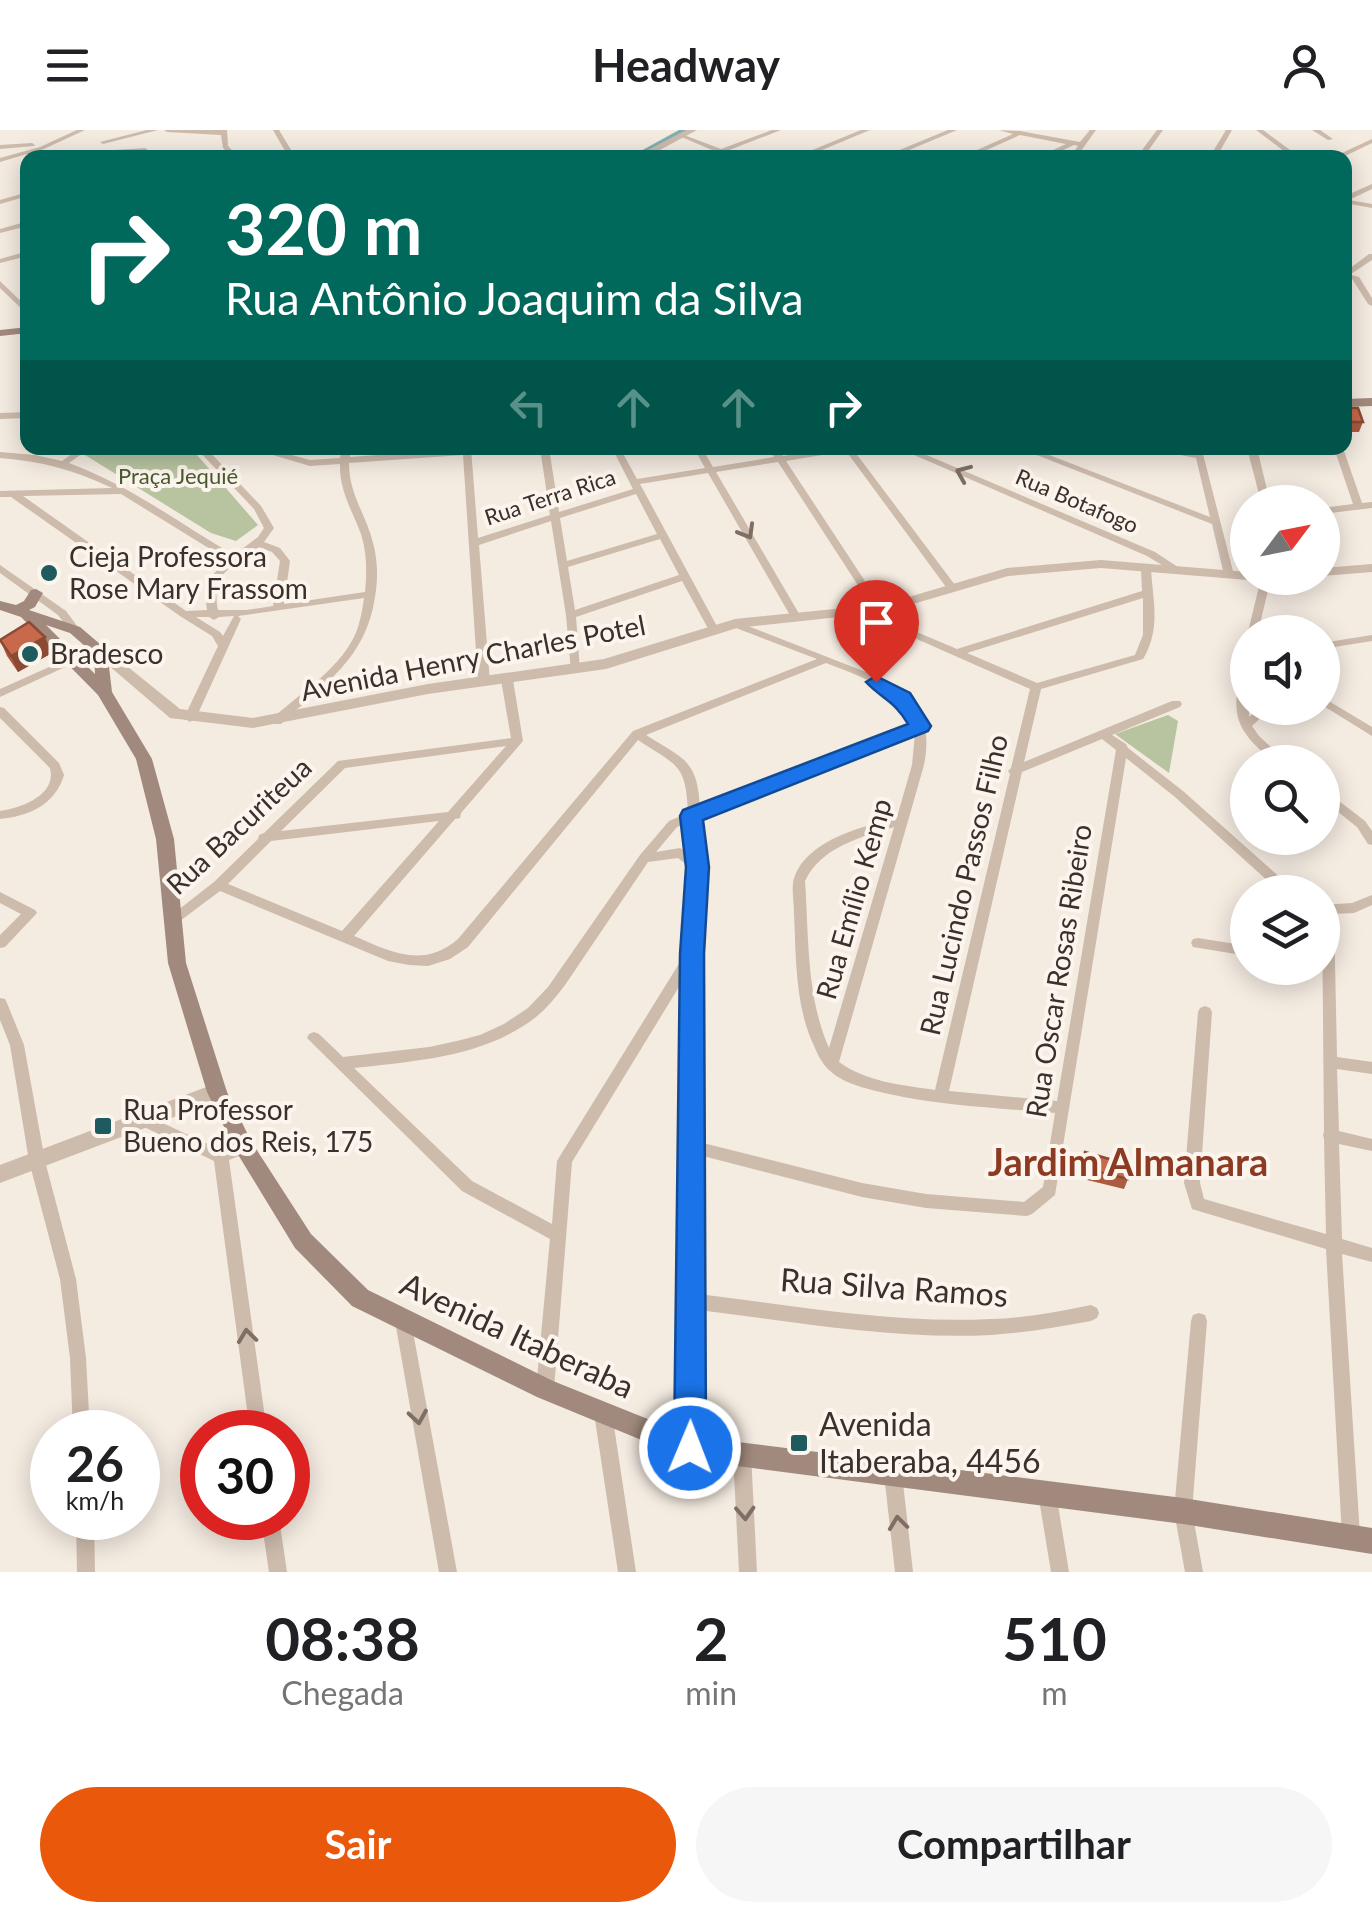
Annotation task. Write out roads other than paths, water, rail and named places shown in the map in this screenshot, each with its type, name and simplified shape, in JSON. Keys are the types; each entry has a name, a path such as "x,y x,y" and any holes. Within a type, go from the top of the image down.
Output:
{"main road":[{"path":"14,611 32,602 36,593"},
{"path":"14,611 51,605"},
{"name":"Avenida Itaberaba","path":"14,611 75,630 104,692 132,736 153,784 165,840 171,922 184,995 217,1092 244,1147 303,1241 360,1298 545,1389 690,1448 1183,1511 1362,1539"},
{"name":"Avenida Itaberaba","path":"14,611 91,658"},
{"path":"91,658 104,692"}],"street":[{"path":"36,150 85,130 110,150"},
{"path":"103,142 155,130"},
{"path":"167,130 224,131"},
{"path":"641,150 694,130"},
{"path":"724,150 778,130"},
{"path":"816,150 867,130"},
{"path":"903,150 954,130"},
{"path":"1002,130 1076,143"},
{"path":"1057,150 1076,143 1093,130"},
{"path":"1259,130 1287,150"},
{"path":"1315,130 1330,139"},
{"path":"981,150 1023,132"},
{"path":"680,133 719,150"},
{"path":"653,150 680,133"},
{"path":"1074,150 1076,143"},
{"path":"0,148 50,146"},
{"path":"1352,273 1372,256"},
{"path":"1352,281 1372,304"},
{"path":"0,283 20,304"},
{"path":"0,455 66,461 98,474 232,558"},
{"path":"66,461 75,455"},
{"path":"208,455 268,520 266,536 232,558 216,575 212,612 216,634 224,646"},
{"path":"277,455 295,462 339,455"},
{"path":"276,722 357,646 369,619 370,546 342,485 345,455"},
{"path":"467,455 484,682"},
{"path":"545,455 571,616 574,670"},
{"path":"620,455 714,630"},
{"path":"702,455 796,618"},
{"path":"778,455 871,611 1036,686 1139,656 1148,644 1152,621 1146,568"},
{"name":"Rua Terra Rica","path":"474,542 554,518 637,486 800,455"},
{"path":"853,455 953,589"},
{"name":"Rua Botafogo","path":"919,455 1151,554 1179,571"},
{"path":"1042,455 1212,520"},
{"path":"1195,455 1200,456 1212,520 1229,576"},
{"path":"1254,455 1262,485"},
{"path":"1341,455 1359,506"},
{"path":"0,494 120,491"},
{"path":"14,494 216,634"},
{"path":"1340,509 1372,505"},
{"path":"562,566 664,535"},
{"path":"257,543 276,550 284,560 278,608"},
{"name":"Avenida Henry Charles Potel","path":"91,658 129,679 165,709 190,718 276,722 396,695 624,660 735,624 871,611 1028,569 1083,564 1229,576"},
{"path":"0,568 51,605 75,630"},
{"path":"1340,571 1372,568"},
{"path":"571,616 686,576"},
{"path":"960,652 1147,593"},
{"path":"184,614 242,616 370,594"},
{"path":"216,634 242,616"},
{"path":"190,718 242,616"},
{"path":"343,1063 480,1042 538,1010 644,858 674,824 920,726 913,710 891,688 735,624"},
{"path":"1340,643 1372,638"},
{"path":"1356,641 1372,649"},
{"path":"0,693 91,658"},
{"path":"219,884 388,956 430,962 451,954 637,734 822,660"},
{"path":"344,938 517,741 507,680"},
{"name":"Rua Lucindo Passos Filho","path":"941,1095 1036,686"},
{"path":"1014,771 1176,704"},
{"path":"0,711 56,766 58,775 45,798 0,828"},
{"path":"1340,712 1372,732"},
{"name":"Rua Emílio Kemp","path":"830,1064 903,819 922,746 920,726"},
{"path":"1245,726 1259,745"},
{"path":"637,734 684,764 691,775 691,816 698,867 692,954 690,1448"},
{"path":"1104,735 1269,875"},
{"name":"Rua Bacuriteua","path":"171,922 219,884 342,764 517,741"},
{"name":"Rua Oscar Rosas Ribeiro","path":"691,1147 862,1190 1028,1209 1050,1190 1122,747"},
{"path":"1340,807 1361,824 1372,841"},
{"path":"0,816 19,813"},
{"path":"262,838 456,815"},
{"path":"903,819 828,848 802,869 799,881 808,981 818,1040 830,1064 861,1084 1061,1108"},
{"path":"644,858 680,853 698,867"},
{"path":"0,897 30,913 0,943"},
{"path":"1340,907 1372,900"},
{"path":"1198,943 1230,948"},
{"path":"545,1389 560,1180 570,1148 692,954"},
{"path":"1326,985 1334,1245 1362,1539"},
{"path":"0,1002 17,1046 37,1160 68,1279 81,1410"},
{"path":"1205,1012 1192,1183 1196,1204 1372,1256"},
{"path":"314,1038 467,1186 556,1234"},
{"path":"0,1051 17,1046"},
{"path":"1330,1062 1372,1068"},
{"path":"0,1174 217,1092"},
{"path":"143,1120 221,1157 244,1147"},
{"path":"1330,1135 1372,1145"},
{"path":"221,1157 256,1410"},
{"name":"Rua Silva Ramos","path":"692,1301 997,1330 1091,1313"},
{"path":"404,1321 448,1572"},
{"path":"1194,1572 1183,1511 1198,1321"},
{"path":"604,1413 628,1572"},
{"path":"742,1454 748,1572"},
{"path":"892,1474 904,1572"},
{"path":"1047,1493 1060,1572"},
{"path":"85,1540 86,1572"},
{"path":"273,1540 278,1572"}],"waterway":[{"path":"646,150 684,130"}],"place":[{"name":"Cieja Professora Rose Mary Frassom","path":"49,573"},
{"name":"Bradesco","path":"30,654"},
{"name":"Rua Professor Bueno dos Reis, 175","path":"103,1126"},
{"name":"Avenida Itaberaba, 4456","path":"799,1443"}],"district":[{"name":"Jardim Almanara","path":"1128,1163"}],"park label":[{"name":"Praça Jequié","path":"178,476"}]}
